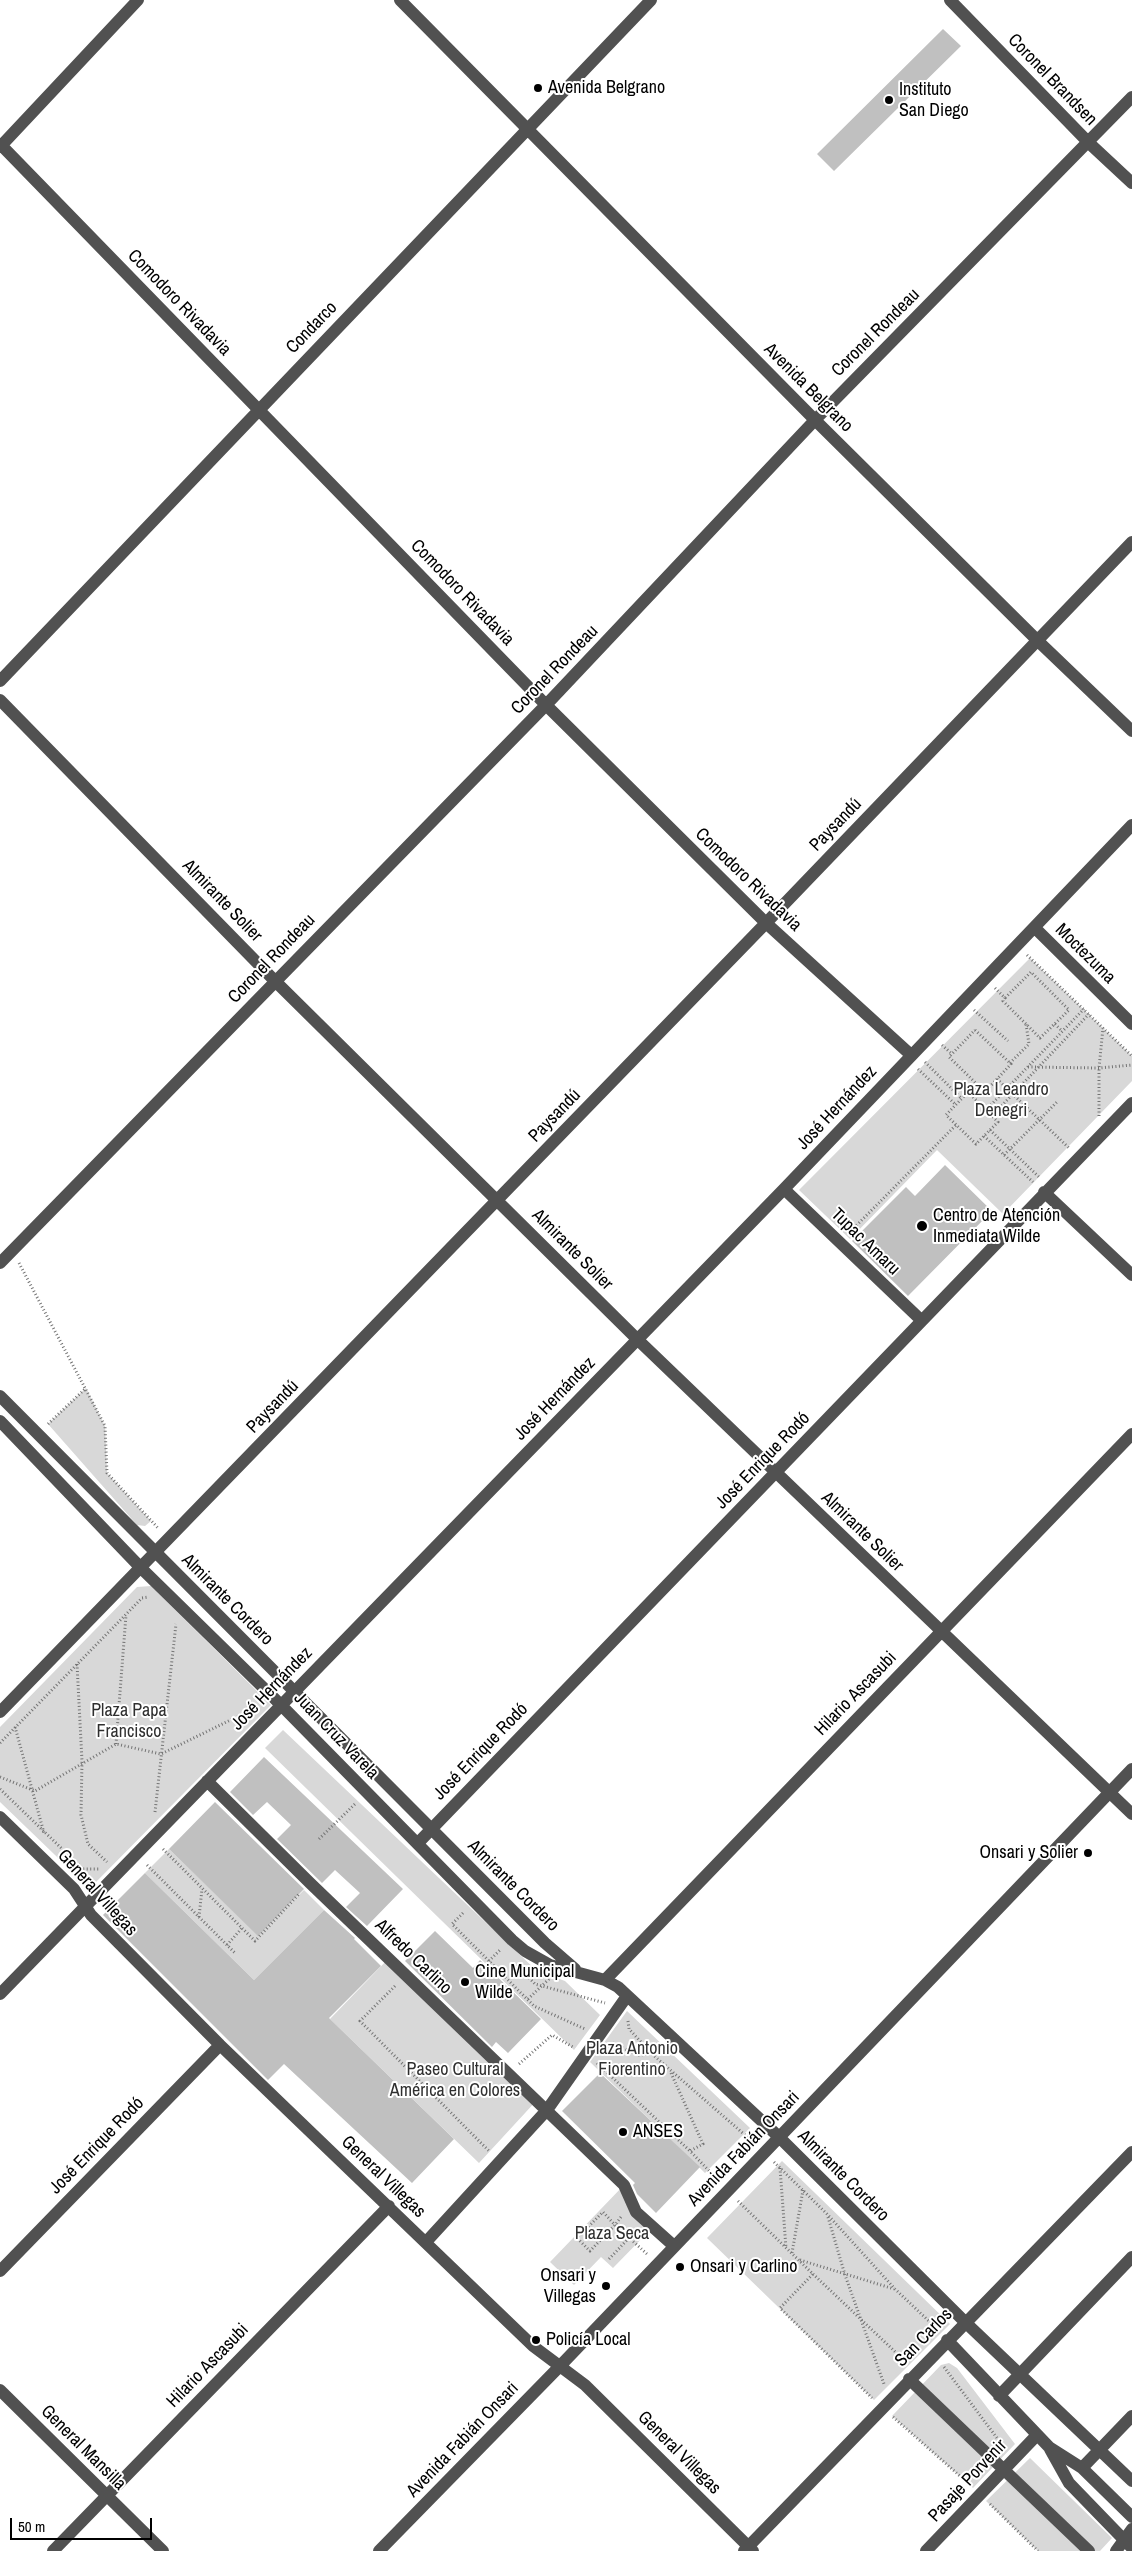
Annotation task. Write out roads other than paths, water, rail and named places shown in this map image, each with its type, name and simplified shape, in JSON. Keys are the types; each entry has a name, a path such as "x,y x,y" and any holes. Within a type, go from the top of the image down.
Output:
{"street":[{"path":"0,145 138,0"},
{"name":"Avenida Belgrano","path":"400,0 816,420 1038,641 1132,731"},
{"name":"Condarco","path":"0,681 650,0"},
{"name":"Coronel Brandsen","path":"950,0 1089,143 1132,183"},
{"name":"Coronel Rondeau","path":"0,1264 546,705 816,420 1132,97"},
{"name":"Comodoro Rivadavia","path":"0,145 546,705 766,923 911,1055"},
{"name":"Paysandú","path":"0,1712 766,923 1132,542"},
{"name":"Almirante Solier","path":"0,700 275,981 637,1339 1132,1814"},
{"name":"José Hernández","path":"0,1994 784,1189 1132,825"},
{"name":"Moctezuma","path":"1035,928 1132,1024"},
{"name":"José Enrique Rodó","path":"418,1843 1132,1103"},
{"name":"Tupac Amaru","path":"784,1189 921,1320"},
{"path":"1047,1190 1132,1275"},
{"name":"Almirante Cordero","path":"0,1396 545,1943 582,1973"},
{"name":"Juan Cruz Varela","path":"0,1421 141,1568 281,1704 525,1952 550,1965 605,1980 627,1996"},
{"name":"Hilario Ascasubi","path":"605,1980 1132,1434"},
{"name":"Avenida Fabián Onsari","path":"379,2551 560,2366 1132,1768"},
{"name":"Alfredo Carlino","path":"207,1781 310,1883 624,2185 631,2205 674,2246"},
{"name":"General Villegas","path":"0,1817 74,1889 84,1906 220,2045 533,2346 585,2385 749,2549"},
{"path":"426,2242 501,2163 547,2110 627,1996"},
{"name":"Almirante Cordero","path":"627,1996 779,2137 965,2322 1132,2481"},
{"name":"José Enrique Rodó","path":"0,2271 220,2045"},
{"name":"San Carlos","path":"749,2549 886,2403 1132,2152"},
{"name":"Hilario Ascasubi","path":"53,2551 389,2206"},
{"path":"999,2396 1132,2258"},
{"path":"947,2340 1036,2435 1049,2447 1082,2468 1132,2517"},
{"path":"913,2376 1003,2469 1089,2551"},
{"name":"General Mansilla","path":"0,2390 163,2551"},
{"path":"1082,2468 1132,2416"},
{"name":"Pasaje Porvenir","path":"926,2551 1036,2435"},
{"path":"1049,2447 1069,2484 1128,2544"},
{"path":"1116,2551 1128,2544 1132,2529"}],"place":[{"name":"Avenida Belgrano","path":"538,88"},
{"name":"Instituto San Diego","path":"889,100"},
{"name":"Centro de Atención Inmediata Wilde","path":"922,1226"},
{"name":"Onsari y Solier","path":"1088,1853"},
{"name":"Cine Municipal Wilde","path":"465,1982"},
{"name":"ANSES","path":"623,2132"},
{"name":"Onsari y Carlino","path":"680,2267"},
{"name":"Onsari y Villegas","path":"606,2286"},
{"name":"Policía Local","path":"536,2340"}],"park label":[{"name":"Plaza Leandro Denegri","path":"1001,1100"},
{"name":"Plaza Papa Francisco","path":"129,1721"},
{"name":"Plaza Antonio Fiorentino","path":"632,2059"},
{"name":"Paseo Cultural América en Colores","path":"455,2080"},
{"name":"Plaza Seca","path":"612,2234"}]}
